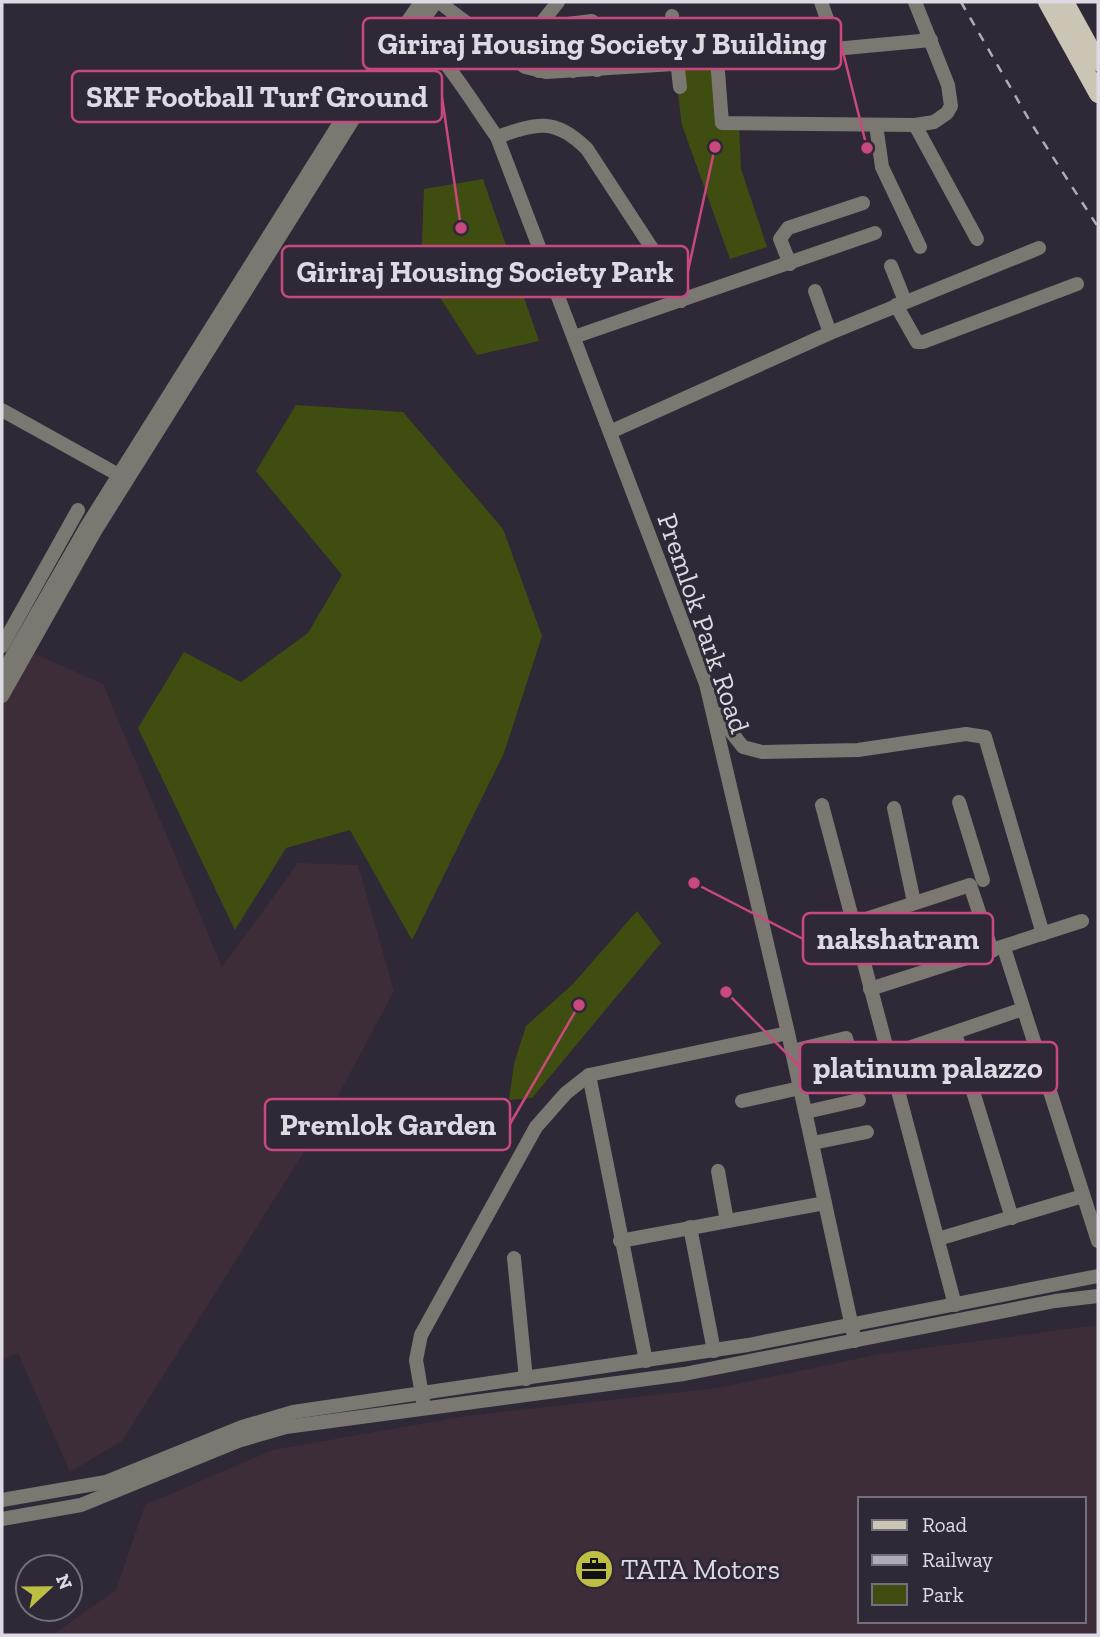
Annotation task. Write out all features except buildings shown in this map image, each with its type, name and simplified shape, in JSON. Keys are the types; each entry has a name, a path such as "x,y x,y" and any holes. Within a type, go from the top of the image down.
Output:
{"main road":[{"path":"1047,2 1098,94"},
{"path":"1065,2 1098,62"}],"street":[{"path":"410,28 421,2"},
{"path":"2,674 360,89 410,28 437,2 513,59 539,71 677,64 931,40"},
{"path":"513,59 558,2"},
{"path":"821,2 838,50"},
{"path":"717,60 722,123 915,125 941,119 951,106 948,85 915,2"},
{"path":"672,16 680,87"},
{"path":"573,71 567,24 592,21 597,70"},
{"path":"437,56 465,22"},
{"name":"Premlok Park Road","path":"410,28 437,56 497,137 688,634 712,707 813,1143 855,1341"},
{"path":"536,41 539,71"},
{"path":"497,137 539,124 554,125 576,138 587,149 653,250 681,301"},
{"path":"876,125 882,167 920,247"},
{"path":"915,125 977,239"},
{"path":"790,264 780,239 788,228 863,203"},
{"path":"574,337 875,233"},
{"path":"610,432 830,333 1039,248"},
{"path":"555,286 653,250"},
{"path":"891,266 912,337 917,342 1077,284"},
{"path":"815,291 830,333"},
{"path":"2,410 123,477"},
{"path":"2,696 123,477"},
{"path":"2,646 78,510"},
{"path":"712,707 743,747 762,752 858,750 976,733 985,737 1043,934"},
{"path":"959,802 982,881 998,950 1023,1009 1083,1196 1096,1224 1098,1241"},
{"path":"822,805 955,1305"},
{"path":"894,808 914,902"},
{"path":"854,923 982,881"},
{"path":"870,989 998,950 1082,920"},
{"path":"888,1055 1023,1009"},
{"path":"422,1400 416,1360 421,1335 536,1127 549,1109 589,1075 788,1033"},
{"path":"955,1033 1012,1219"},
{"path":"742,1101 853,1068 846,1038 792,1051"},
{"path":"589,1075 646,1361"},
{"path":"806,1114 859,1100"},
{"path":"806,1114 838,1110"},
{"path":"813,1143 867,1132"},
{"path":"718,1171 727,1221"},
{"path":"938,1239 1083,1196"},
{"path":"620,1241 825,1203"},
{"path":"690,1227 713,1351"},
{"path":"514,1258 526,1379"},
{"path":"2,1519 81,1505 262,1433 526,1379 713,1351 1098,1276"},
{"path":"2,1485 5,1500 106,1482 272,1418 684,1374 1055,1301 1098,1296"}],"shaded area":[{"path":"31,652 103,684 222,967 298,863 358,865 394,991 331,1109 122,1441 70,1472 18,1353 2,1360 2,708"},
{"name":"TATA Motors","path":"1098,1325 1098,1635 52,1635 69,1623 84,1623 84,1612 116,1590 145,1505 273,1450 466,1416 718,1388 880,1354"}],"green space":[{"path":"717,59 721,123 739,125 741,169 767,247 730,259 682,125 674,64"},
{"path":"483,179 539,341 477,355 421,268 424,189"},
{"path":"296,405 403,412 503,529 542,636 504,753 412,940 350,830 286,848 235,930 138,728 184,652 241,682 308,633 342,575 256,471"},
{"path":"637,911 661,943 532,1098 509,1100 514,1064 526,1026 573,984"}],"railway":[{"path":"961,2 1031,123 1098,227"}],"place":[{"name":"Giriraj Housing Society Park","path":"715,147"},
{"name":"Giriraj Housing Society J Building","path":"867,148"},
{"name":"SKF Football Turf Ground","path":"461,228"},
{"name":"nakshatram","path":"694,883"},
{"name":"platinum palazzo","path":"726,992"},
{"name":"Premlok Garden","path":"579,1005"},
{"name":"TATA Motors","path":"594,1569"}]}
